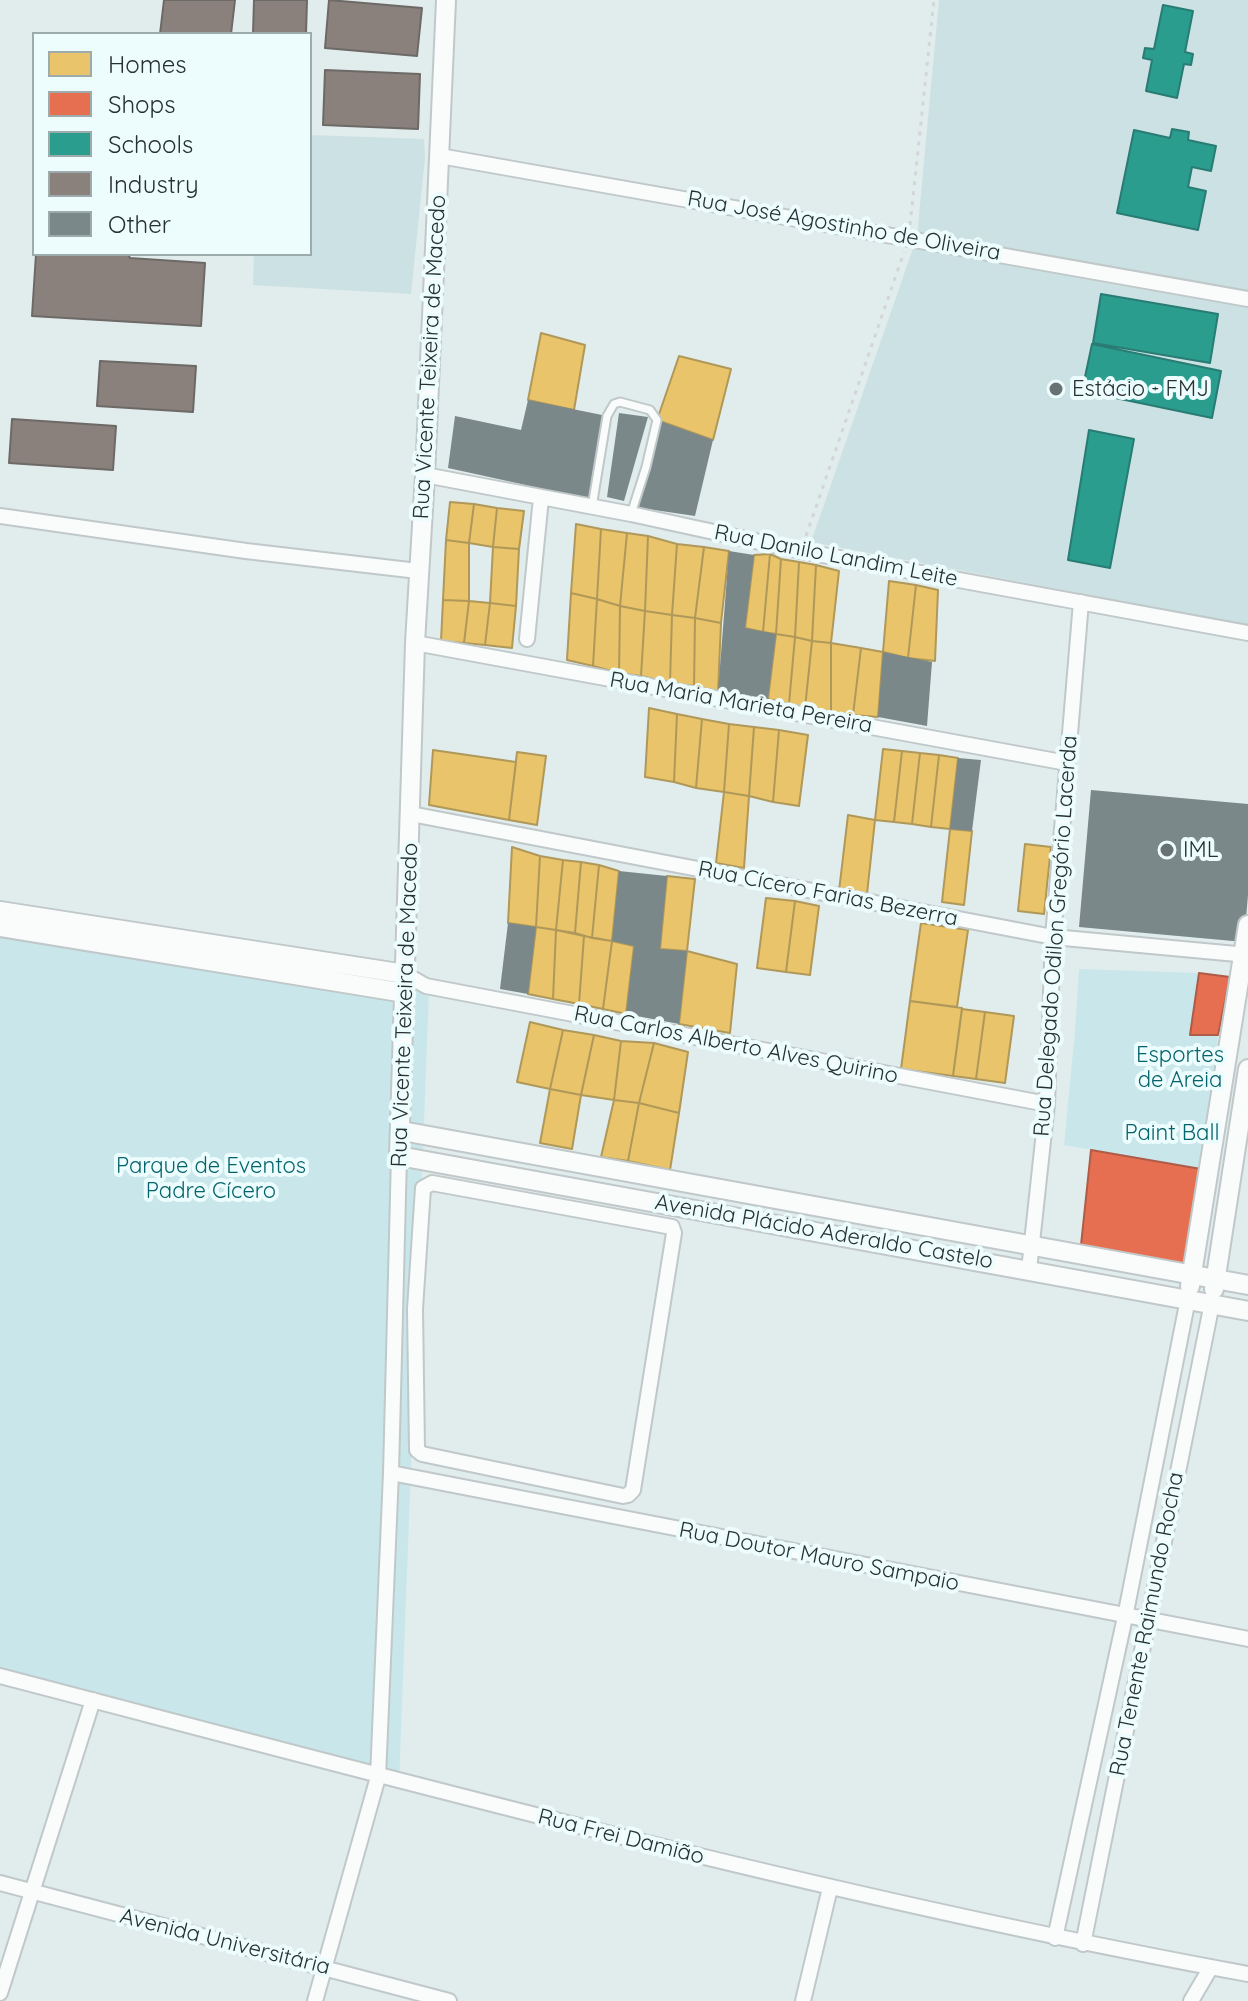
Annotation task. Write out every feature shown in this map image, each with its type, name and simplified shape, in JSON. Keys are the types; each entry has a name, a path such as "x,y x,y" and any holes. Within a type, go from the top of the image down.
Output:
{"street":[{"name":"Rua Vicente Teixeira de Macedo","path":"315,2001 378,1777 391,1473 415,643 446,0"},
{"name":"Rua José Agostinho de Oliveira","path":"440,156 1248,299"},
{"name":"Rua Danilo Landim Leite","path":"425,475 631,514 801,551 1248,633"},
{"path":"527,639 541,498"},
{"path":"0,516 246,551 418,571"},
{"name":"Rua Delegado Odilon Gregório Lacerda","path":"1029,1270 1047,1104 1053,937 1081,602"},
{"name":"Rua Maria Marieta Pereira","path":"415,643 1067,763"},
{"name":"Rua Cícero Farias Bezerra","path":"411,814 1053,937 1246,955"},
{"path":"0,911 22,922 405,993 426,986"},
{"path":"0,927 22,922 405,974 426,986"},
{"path":"1188,1299 1246,955 1248,925"},
{"name":"Rua Carlos Alberto Alves Quirino","path":"426,986 1047,1104"},
{"path":"1212,1303 1248,1069"},
{"name":"Avenida Plácido Aderaldo Castelo","path":"402,1131 1248,1285"},
{"name":"Avenida Plácido Aderaldo Castelo","path":"399,1156 1248,1311"},
{"path":"673,1204 677,1182"},
{"path":"427,1184 672,1227 674,1233 633,1490 623,1496 419,1453 415,1309 423,1188 427,1184"},
{"name":"Rua Tenente Raimundo Rocha","path":"1055,1938 1125,1617 1188,1299"},
{"name":"Rua Tenente Raimundo Rocha","path":"1083,1944 1212,1303"},
{"path":"394,1307 415,1309"},
{"path":"1157,1457 1180,1461"},
{"name":"Rua Doutor Mauro Sampaio","path":"391,1473 1248,1639"},
{"name":"Rua Frei Damião","path":"0,1676 378,1777 830,1888 1083,1944 1248,1974"},
{"path":"0,1993 93,1700"},
{"name":"Avenida Universitária","path":"0,1883 449,2001"},
{"path":"803,2001 830,1888"},
{"path":"1191,2001 1211,1967"}],"lane":[{"path":"592,507 607,416 614,404 620,402 650,410 657,420 631,514"}],"path":[{"path":"801,551 909,237 934,0"}],"shaded area":[{"name":"Estácio - FMJ","path":"939,0 1248,0 1248,625 811,542 917,237"},
{"path":"312,135 424,139 425,157 411,294 253,285 254,256 312,256"}],"green space":[{"name":"Parque de Eventos Padre Cícero","path":"0,927 386,991 429,990 399,1784 0,1676"},
{"path":"1079,969 1199,973 1190,1034 1218,1035 1201,1169 1064,1145"}],"building: Homes":[{"path":"541,333 585,345 574,410 528,400"},
{"path":"679,356 731,369 713,440 657,420"},
{"path":"450,502 474,504 469,543 446,540"},
{"path":"474,504 497,508 493,547 469,543"},
{"path":"497,508 524,511 519,549 493,547"},
{"path":"576,524 601,529 597,599 571,593"},
{"path":"601,529 627,533 620,606 597,599"},
{"path":"627,533 648,536 645,611 620,606"},
{"path":"648,536 677,544 672,615 645,611"},
{"path":"446,540 469,543 469,601 443,600"},
{"path":"677,544 704,547 695,618 672,615"},
{"path":"493,547 519,549 516,606 490,603"},
{"path":"704,547 729,551 721,623 695,618"},
{"path":"770,554 781,559 776,634 763,632"},
{"path":"770,554 763,632 745,628 754,555"},
{"path":"781,559 799,562 795,637 776,634"},
{"path":"799,562 816,565 812,641 795,637"},
{"path":"816,565 839,571 831,643 812,641"},
{"path":"889,581 916,585 908,658 883,652"},
{"path":"916,585 938,590 935,661 908,658"},
{"path":"571,593 597,599 593,666 567,660"},
{"path":"597,599 620,606 619,673 593,666"},
{"path":"443,600 469,601 464,643 441,641"},
{"path":"469,601 490,603 485,645 464,643"},
{"path":"490,603 516,606 512,648 485,645"},
{"path":"620,606 645,611 641,676 619,673"},
{"path":"645,611 672,615 670,683 641,676"},
{"path":"672,615 695,618 694,686 670,683"},
{"path":"695,618 721,623 718,692 694,686"},
{"path":"776,634 795,637 789,704 768,699"},
{"path":"795,637 812,641 805,708 789,704"},
{"path":"812,641 831,643 831,712 805,708"},
{"path":"831,643 861,648 853,715 831,712"},
{"path":"861,648 883,652 878,717 853,715"},
{"path":"649,708 677,714 674,782 645,777"},
{"path":"677,714 702,719 696,788 674,782"},
{"path":"702,719 729,724 724,792 696,788"},
{"path":"729,724 754,727 749,796 724,792"},
{"path":"754,727 779,730 773,802 749,796"},
{"path":"779,730 808,735 799,806 773,802"},
{"path":"883,749 902,751 894,822 875,820"},
{"path":"433,750 516,762 509,820 429,805"},
{"path":"902,751 920,753 912,824 894,822"},
{"path":"517,752 546,756 537,825 509,820"},
{"path":"920,753 939,755 931,827 912,824"},
{"path":"939,755 958,758 950,829 931,827"},
{"path":"724,792 749,796 744,868 716,863"},
{"path":"848,815 875,820 867,894 839,891"},
{"path":"950,829 972,831 964,905 942,902"},
{"path":"1025,844 1051,847 1044,914 1018,911"},
{"path":"512,847 540,856 536,927 508,923"},
{"path":"540,856 563,860 556,930 536,927"},
{"path":"563,860 581,862 575,933 556,930"},
{"path":"581,862 599,865 592,938 575,933"},
{"path":"599,865 619,871 612,941 592,938"},
{"path":"667,876 695,879 687,951 660,949"},
{"path":"766,898 795,901 786,972 757,968"},
{"path":"795,901 819,906 810,975 786,972"},
{"path":"921,923 968,930 957,1007 910,1001"},
{"path":"536,927 556,930 553,999 528,994"},
{"path":"556,930 584,936 579,1004 553,999"},
{"path":"584,936 612,941 603,1009 579,1004"},
{"path":"612,941 634,946 626,1014 603,1009"},
{"path":"687,951 737,964 730,1033 679,1024"},
{"path":"910,1001 962,1008 953,1076 901,1069"},
{"path":"962,1009 985,1012 976,1079 953,1076"},
{"path":"985,1012 1014,1016 1005,1083 976,1079"},
{"path":"530,1022 563,1030 550,1089 517,1082"},
{"path":"563,1030 594,1035 581,1095 550,1089"},
{"path":"594,1035 621,1041 614,1100 581,1095"},
{"path":"621,1041 654,1043 639,1103 614,1100"},
{"path":"654,1043 688,1052 679,1113 639,1103"},
{"path":"550,1089 581,1095 572,1149 540,1143"},
{"path":"614,1100 639,1103 628,1161 601,1157"},
{"path":"639,1103 679,1113 670,1170 628,1161"}],"building: Shops":[{"path":"1199,973 1230,977 1218,1035 1190,1035"},
{"path":"1091,1150 1201,1169 1184,1266 1081,1245"}],"building: Schools":[{"path":"1163,5 1193,11 1185,52 1193,54 1191,65 1184,64 1177,98 1146,91 1152,60 1143,58 1145,48 1154,49"},
{"path":"1172,129 1189,132 1188,140 1216,146 1211,171 1192,167 1188,187 1206,191 1198,230 1117,213 1134,130 1170,138"},
{"path":"1101,294 1218,314 1210,363 1093,343"},
{"path":"1092,344 1221,371 1212,418 1082,391"},
{"path":"1089,430 1134,439 1110,568 1068,560"}],"building: Industry":[{"path":"164,0 235,0 231,32 160,32"},
{"path":"254,0 307,0 306,32 253,32"},
{"path":"329,0 422,8 417,56 325,48"},
{"path":"325,70 420,74 418,129 323,125"},
{"path":"36,256 129,256 205,263 201,326 32,316"},
{"path":"100,361 196,366 193,412 97,406"},
{"path":"12,419 116,426 113,470 9,463"}],"building: Other":[{"path":"528,400 607,416 594,500 448,468 455,416 521,430"},
{"path":"619,413 648,417 624,501 607,497"},
{"path":"657,420 713,440 695,516 634,507"},
{"path":"729,551 754,555 745,628 776,634 768,699 718,692"},
{"path":"883,652 932,662 927,726 878,717"},
{"path":"958,758 981,760 972,831 950,829"},
{"name":"IML","path":"1091,790 1248,804 1248,895 1244,942 1079,927"},
{"path":"619,871 667,876 660,949 687,951 679,1024 626,1014 634,946 612,941"},
{"path":"508,923 536,927 528,994 500,989"}],"place":[{"name":"Estácio - FMJ","path":"1056,389"},
{"name":"IML","path":"1167,850"}],"park label":[{"name":"Esportes de Areia","path":"1180,1068"},
{"name":"Paint Ball","path":"1172,1133"}]}
